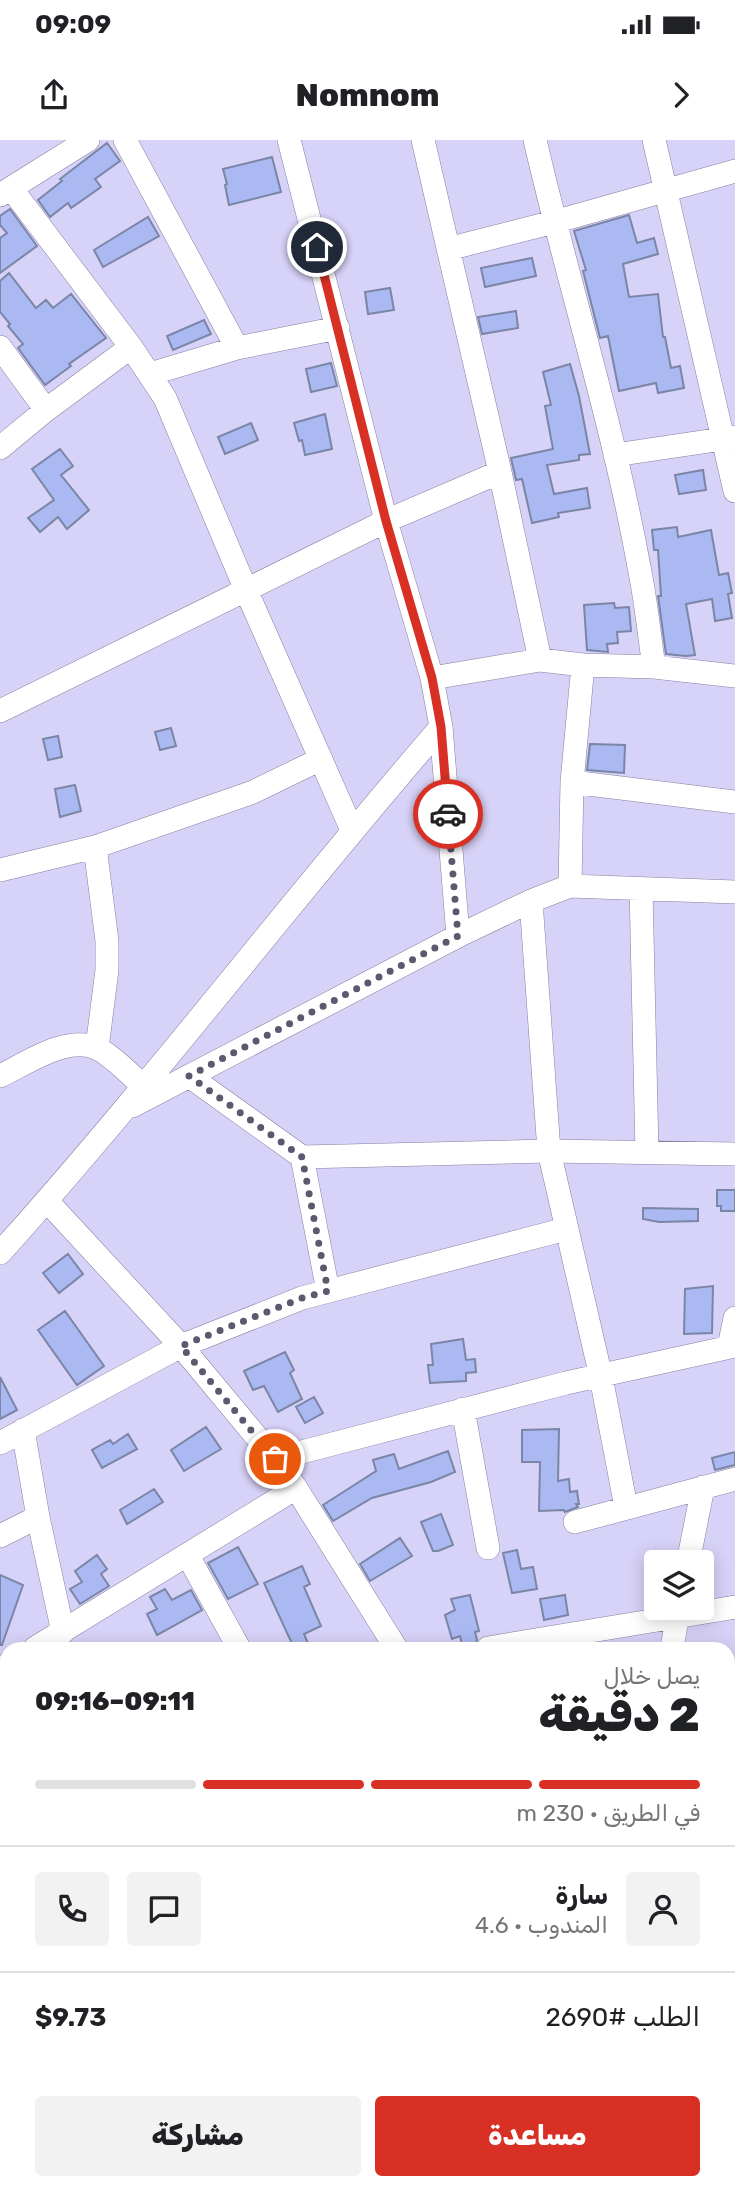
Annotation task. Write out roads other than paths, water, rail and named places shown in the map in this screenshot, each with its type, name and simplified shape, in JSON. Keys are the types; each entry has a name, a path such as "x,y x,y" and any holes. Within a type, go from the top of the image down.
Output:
{"street":[{"path":"125,140 237,348"},
{"path":"289,140 386,521 432,678 441,727 458,936"},
{"path":"423,140 500,472 540,660"},
{"path":"535,140 615,455 640,569 654,667"},
{"path":"654,140 729,437 735,491"},
{"path":"78,142 6,191 131,346 165,398 352,830"},
{"path":"448,249 735,171"},
{"path":"150,374 237,348 338,328"},
{"path":"0,449 46,410 131,346"},
{"path":"0,347 46,410"},
{"path":"615,455 729,437"},
{"path":"0,711 386,521 500,472"},
{"path":"432,678 540,660 583,665 654,667 735,676"},
{"path":"570,886 572,782 583,665"},
{"path":"0,1253 123,1111 352,830 441,727"},
{"path":"0,870 95,847 253,792 321,759"},
{"path":"572,782 735,802"},
{"path":"95,847 107,941 107,970 97,1048"},
{"path":"123,1111 458,936 531,901 570,886 735,892"},
{"path":"641,889 647,1152"},
{"path":"531,901 549,1151 601,1377 626,1507"},
{"path":"0,1076 63,1046 76,1044 97,1048 143,1086"},
{"path":"189,1076 302,1157 549,1151 735,1154"},
{"path":"302,1157 328,1291"},
{"path":"47,1201 181,1346 275,1459 392,1642"},
{"path":"0,1443 181,1346 302,1298 566,1229"},
{"path":"275,1459 566,1383 732,1347 735,1318"},
{"path":"463,1409 488,1548"},
{"path":"23,1430 38,1517 63,1632"},
{"path":"575,1522 735,1479"},
{"path":"691,1550 703,1487"},
{"path":"46,1642 296,1488"},
{"path":"0,1536 38,1517"},
{"path":"188,1556 236,1642"},
{"path":"714,1609 735,1607"},
{"path":"521,1642 644,1619"},
{"path":"673,1642 678,1620"}]}
